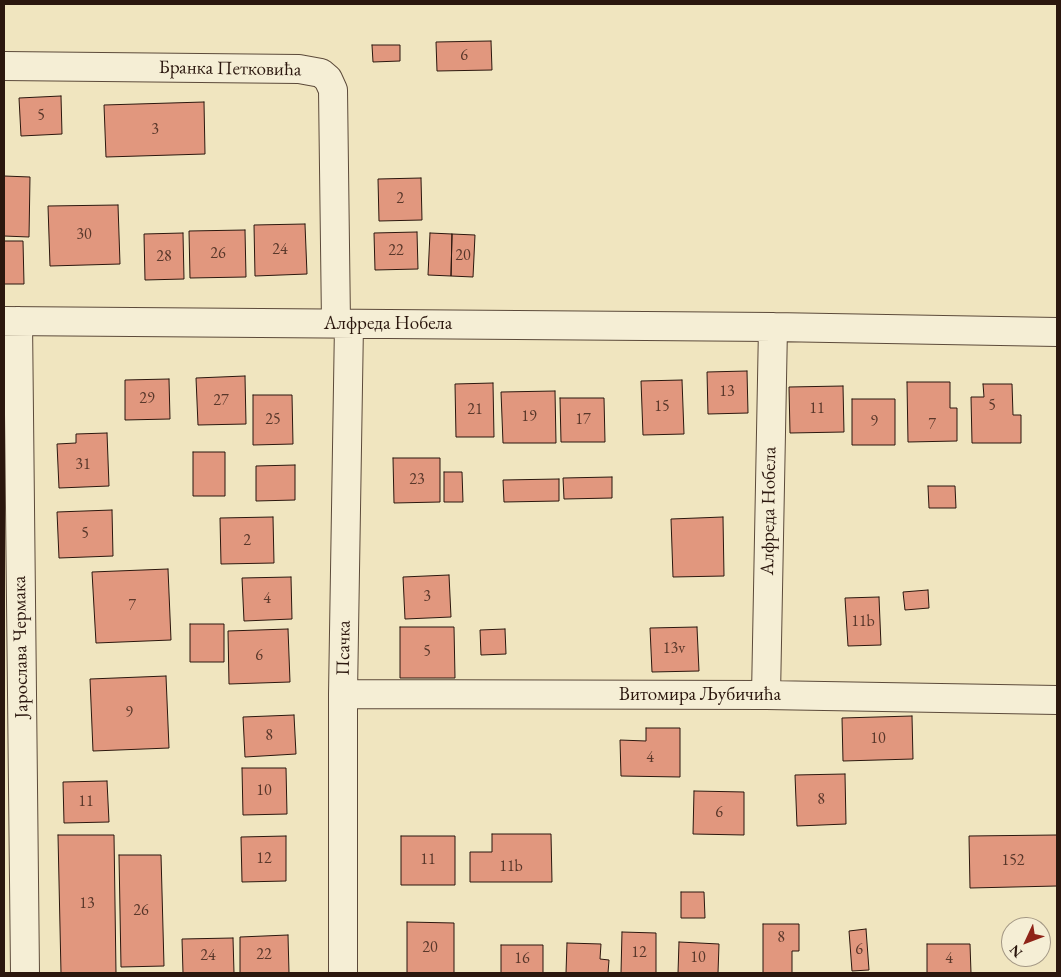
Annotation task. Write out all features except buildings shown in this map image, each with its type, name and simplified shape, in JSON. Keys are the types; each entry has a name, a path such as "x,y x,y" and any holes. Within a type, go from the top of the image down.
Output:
{"street":[{"name":"Бранка Петковића","path":"4,66 299,69 321,73 328,79 333,90 342,323"},
{"name":"Алфреда Нобела","path":"11,321 772,326 1057,332"},
{"name":"Јарослава Чермака","path":"11,321 25,973"},
{"name":"Псачка","path":"342,323 343,973"},
{"name":"Алфреда Нобела","path":"766,695 772,326"},
{"name":"Витомира Љубичића","path":"343,694 766,695 1057,700"}]}
